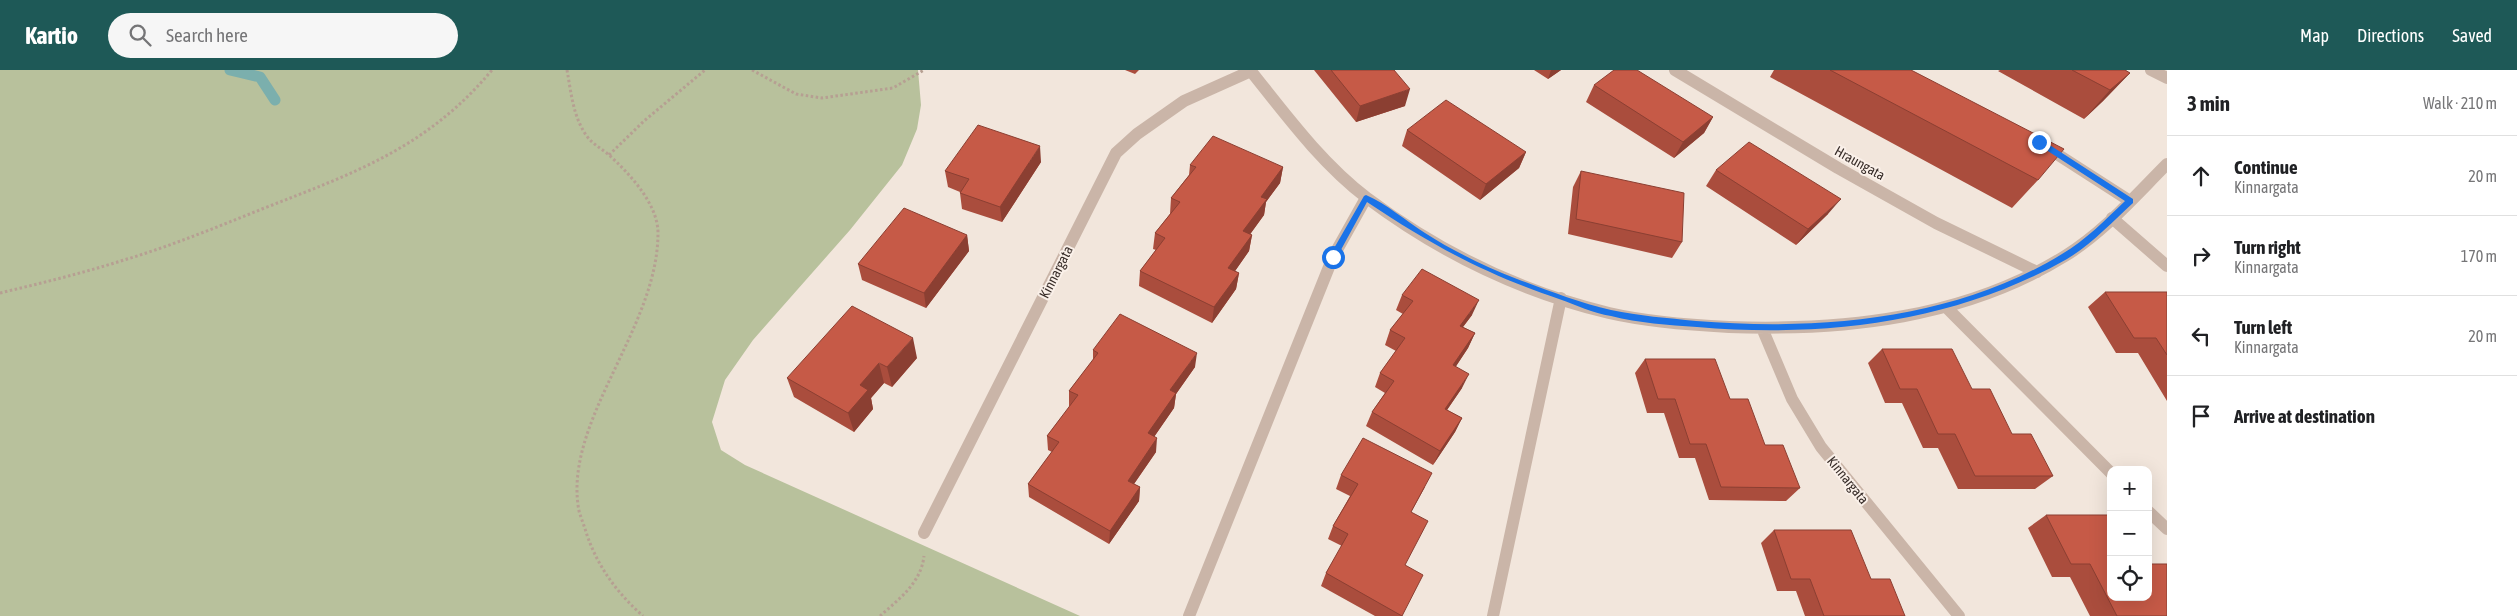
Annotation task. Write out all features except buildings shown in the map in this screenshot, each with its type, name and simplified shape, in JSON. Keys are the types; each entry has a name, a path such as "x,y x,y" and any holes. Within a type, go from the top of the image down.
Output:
{"street":[{"name":"Kinnargata","path":"924,533 1116,153 1152,122 1184,101 1251,70 1325,162 1366,198 1425,237 1468,260 1562,298 1609,313 1694,325 1762,328 1870,322 1946,307 1990,292 2037,272 2084,242 2112,218 2167,164"},
{"name":"Hraungata","path":"1675,70 1862,182 1936,223 2037,272"},
{"path":"2152,70 2167,78"},
{"path":"2039,142 2130,201"},
{"path":"1189,616 1333,257 1366,198"},
{"path":"2112,218 2167,266"},
{"path":"1493,616 1562,298"},
{"path":"1946,307 2107,470"},
{"name":"Kinnargata","path":"1762,328 1792,399 1821,447 1959,616"},
{"path":"2149,511 2167,529"}],"path":[{"path":"0,293 124,260 187,239 349,176 435,127 467,99 492,70"},
{"path":"567,70 581,123 591,142 609,155 634,182 657,220 656,268 649,298 592,422 580,459 578,500 585,536 606,576 643,616"},
{"path":"609,155 644,121 705,70"},
{"path":"752,70 796,94 822,98 893,88 924,70"},
{"path":"880,616 911,588 924,564 924,533"}],"green space":[{"path":"0,70 918,70 921,105 917,129 902,165 850,230 753,340 725,380 712,422 721,450 745,465 1080,616 0,616"}],"waterway":[{"path":"230,70 260,77 275,100"}],"route":[{"path":"1333,257 1366,198 1425,237 1468,260 1513,280 1609,313 1694,325 1736,327 1778,328 1870,322 1946,307 2014,283 2065,256 2091,238 2130,201 2039,142"}]}
